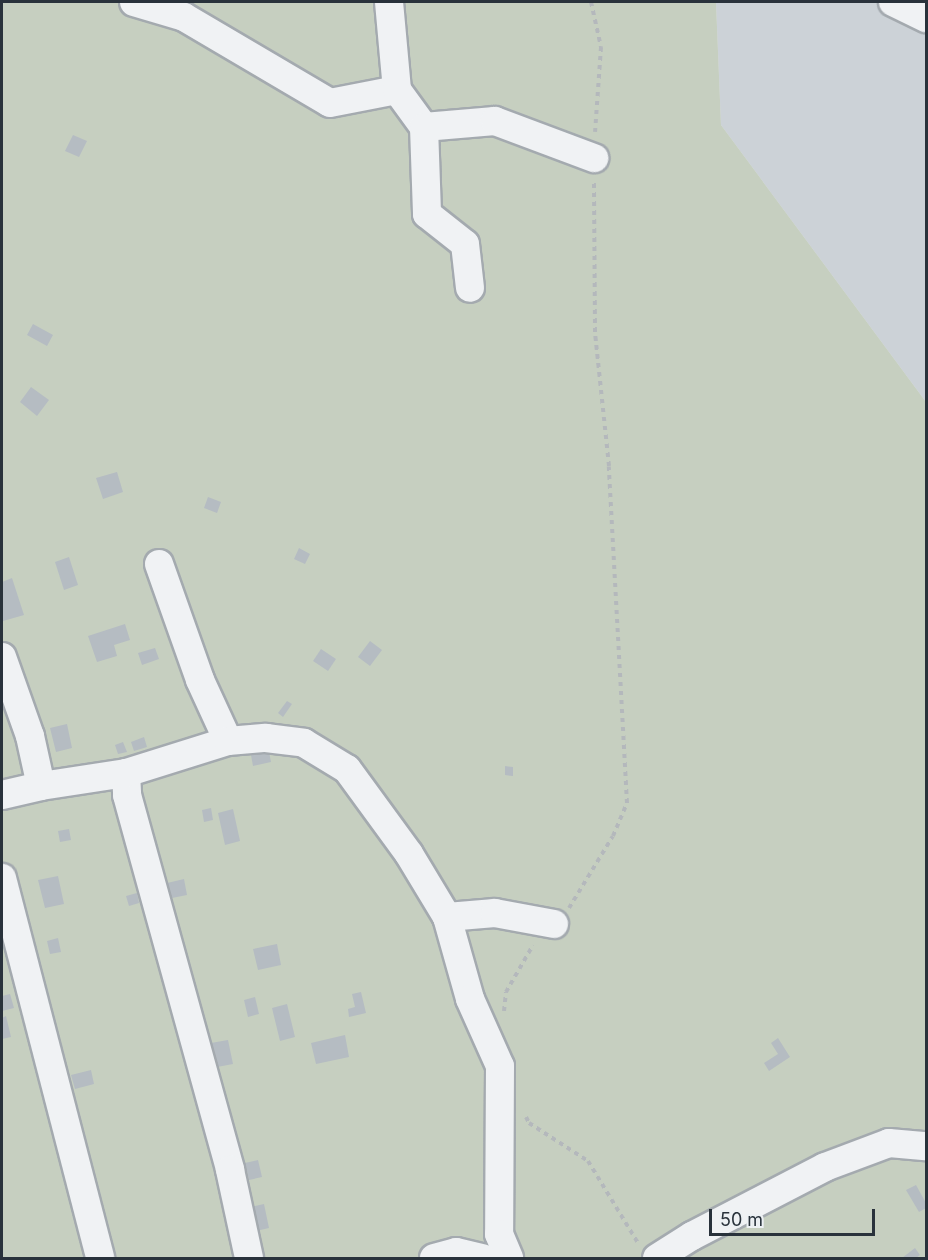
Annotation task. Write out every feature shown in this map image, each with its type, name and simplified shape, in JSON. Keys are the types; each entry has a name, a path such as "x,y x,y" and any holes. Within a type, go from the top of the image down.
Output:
{"lane":[{"path":"135,2 183,17 330,103 397,90"},
{"path":"389,2 397,90 424,127 428,214 465,244 470,288"},
{"path":"893,2 927,18"},
{"path":"424,127 495,121 594,158"},
{"path":"159,564 200,680 228,741"},
{"path":"2,657 30,736 41,786"},
{"path":"2,795 41,786 126,773 228,741 266,738 304,744 346,769 409,854 447,917 470,999 500,1066 499,1234 509,1258"},
{"path":"126,773 127,795 230,1170 249,1258"},
{"path":"2,878 100,1258"},
{"path":"447,917 495,913 554,924"},
{"path":"650,1254 692,1236 825,1167 889,1143 927,1146"},
{"path":"434,1258 456,1252 483,1258"}],"path":[{"path":"503,1021 506,992 533,945 575,902 613,836 627,803 609,466 595,332 594,158 601,47 591,2"},
{"path":"524,1113 529,1123 588,1161 650,1254"}],"shaded area":[{"path":"716,2 926,2 926,402 721,125"}],"green space":[{"path":"2,2 716,2 721,125 926,402 926,1258 2,1258"}],"building":[{"path":"73,135 87,141 79,157 65,151"},
{"path":"33,324 53,335 47,346 27,335"},
{"path":"31,387 49,400 37,416 20,402"},
{"path":"117,472 123,492 103,499 96,478"},
{"path":"208,497 221,502 217,513 204,508"},
{"path":"299,548 310,554 305,564 294,559"},
{"path":"69,557 78,585 64,590 55,562"},
{"path":"12,578 24,615 3,621 2,582"},
{"path":"125,624 130,640 114,645 117,656 97,662 88,636"},
{"path":"370,641 382,650 370,666 358,657"},
{"path":"155,648 159,659 142,665 138,653"},
{"path":"321,649 336,659 328,671 313,661"},
{"path":"287,701 292,704 283,717 278,713"},
{"path":"67,724 72,748 56,752 50,728"},
{"path":"144,737 147,747 134,751 131,742"},
{"path":"123,742 127,752 118,754 115,745"},
{"path":"269,752 271,762 253,766 251,755"},
{"path":"505,766 513,767 513,776 505,775"},
{"path":"211,808 213,820 204,822 202,810"},
{"path":"233,809 240,841 225,845 218,813"},
{"path":"69,829 71,840 60,842 58,831"},
{"path":"58,876 64,904 45,908 38,880"},
{"path":"184,879 187,895 167,899 163,884"},
{"path":"137,893 139,903 129,906 126,896"},
{"path":"58,938 61,952 50,954 47,941"},
{"path":"277,944 281,965 258,970 253,949"},
{"path":"361,992 366,1013 349,1017 348,1009 355,1007 352,994"},
{"path":"10,994 14,1008 2,1011 2,996"},
{"path":"255,997 259,1014 248,1017 244,1000"},
{"path":"287,1004 295,1037 280,1041 272,1008"},
{"path":"6,1016 11,1037 2,1039 2,1018"},
{"path":"345,1035 349,1057 316,1064 311,1043"},
{"path":"778,1038 790,1057 769,1071 764,1063 778,1054 771,1043"},
{"path":"228,1040 233,1064 217,1067 211,1043"},
{"path":"91,1070 94,1084 75,1089 71,1075"},
{"path":"258,1160 262,1177 249,1180 245,1163"},
{"path":"916,1185 926,1203 926,1208 919,1212 906,1190"},
{"path":"264,1204 269,1228 256,1231 251,1207"},
{"path":"915,1248 920,1255 916,1258 902,1258"}]}
